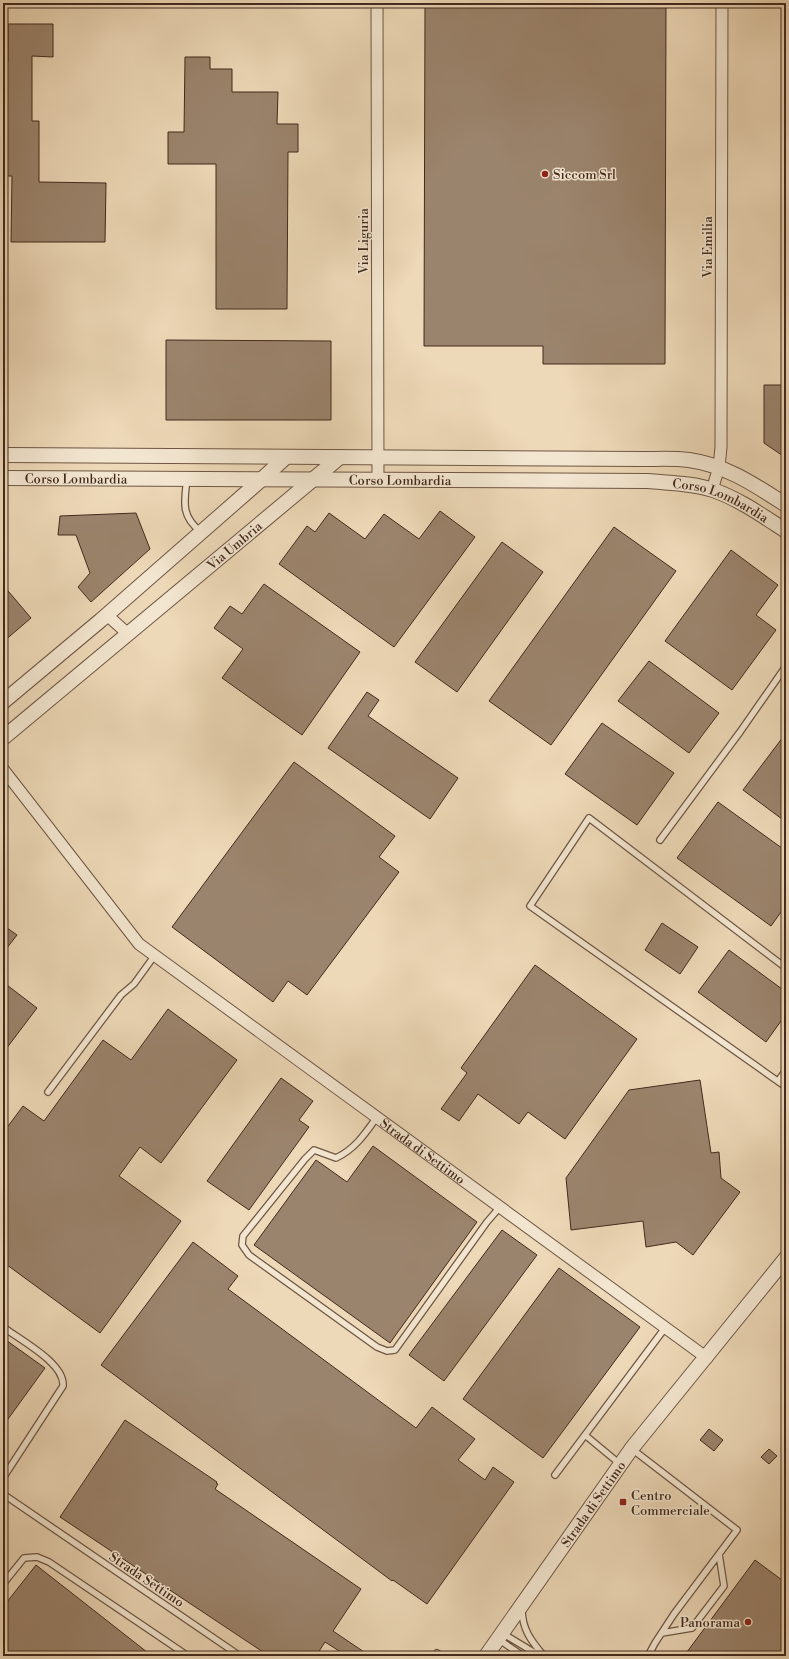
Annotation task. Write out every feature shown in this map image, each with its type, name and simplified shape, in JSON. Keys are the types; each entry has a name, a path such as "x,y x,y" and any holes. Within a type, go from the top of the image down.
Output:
{"street":[{"name":"Via Liguria","path":"377,3 378,480"},
{"name":"Via Emilia","path":"712,490 721,447 722,3"},
{"name":"Corso Lombardia","path":"3,455 689,460 718,467 731,472 752,483 786,505"},
{"path":"121,478 122,456"},
{"path":"3,702 107,615 262,479 286,456"},
{"name":"Via Umbria","path":"3,738 340,457"},
{"path":"543,458 544,481"},
{"name":"Corso Lombardia","path":"3,478 544,481 686,484 712,490 750,508 786,531"},
{"path":"107,615 128,634"},
{"name":"Strada di Settimo","path":"3,769 139,944 706,1358"},
{"name":"Strada di Settimo","path":"486,1656 632,1448 786,1258"}],"lane":[{"path":"187,479 185,510 190,522 201,533"},
{"path":"660,840 740,732 786,666"},
{"path":"786,968 589,818 530,906 786,1087"},
{"path":"48,1092 121,995 134,984 155,955"},
{"path":"778,1081 786,1070"},
{"path":"377,1117 365,1134 348,1152 336,1158 314,1150 305,1159 243,1236 242,1245 249,1255 377,1347 387,1351 395,1350 487,1222 500,1207"},
{"path":"3,1327 52,1362 63,1379 63,1386 3,1478"},
{"path":"556,1475 665,1328"},
{"path":"585,1435 620,1464"},
{"path":"632,1448 738,1530 662,1633 648,1656"},
{"name":"Strada Settimo","path":"3,1494 40,1521 240,1656"},
{"path":"662,1633 692,1628 724,1586 719,1554"},
{"path":"3,1584 24,1558 37,1557 49,1562 188,1656"},
{"path":"523,1602 522,1615 525,1629 531,1641 544,1656"},
{"path":"500,1636 524,1656"},
{"path":"500,1636 540,1656"},
{"path":"435,1656 437,1653 441,1656"}],"building":[{"name":"Siccom Srl","path":"425,3 666,3 665,364 543,364 543,346 424,346"},
{"path":"8,24 53,24 53,57 32,56 32,121 39,121 39,182 106,183 105,242 11,242 12,176 3,176 3,62 8,62"},
{"path":"185,57 210,57 210,69 232,69 232,92 278,92 277,124 298,124 298,152 288,152 287,309 216,309 216,164 168,164 168,132 184,132"},
{"path":"166,340 331,341 331,420 166,420"},
{"path":"764,385 786,385 786,458 764,443"},
{"path":"440,511 475,537 394,647 279,564 307,526 315,532 329,513 365,539 384,514 419,539"},
{"path":"136,513 150,549 91,602 78,587 90,573 76,535 58,535 60,516"},
{"path":"614,527 676,571 551,745 489,701"},
{"path":"502,542 543,572 457,692 415,662"},
{"path":"731,550 778,585 756,615 776,630 732,690 665,641"},
{"path":"264,584 360,652 302,735 222,678 243,649 214,628 230,606 242,614"},
{"path":"3,585 31,618 3,642"},
{"path":"649,661 719,713 689,753 618,701"},
{"path":"367,692 379,700 368,716 458,778 430,819 328,748"},
{"path":"602,723 674,773 637,825 565,774"},
{"path":"786,733 786,822 743,790"},
{"path":"294,762 395,836 379,857 399,872 307,995 288,981 273,1002 172,927"},
{"path":"718,802 786,851 786,905 771,926 677,858"},
{"path":"662,923 698,947 680,974 645,950"},
{"path":"3,925 17,935 3,953"},
{"path":"729,950 786,992 786,1014 766,1042 698,992"},
{"path":"535,965 637,1039 565,1139 528,1112 519,1124 478,1094 459,1121 441,1109 467,1073 461,1068"},
{"path":"3,982 37,1008 3,1053"},
{"path":"168,1009 237,1060 161,1163 140,1147 119,1176 181,1221 100,1333 3,1262 3,1133 23,1106 44,1121 103,1040 131,1060"},
{"path":"281,1078 313,1101 299,1120 309,1127 249,1210 207,1181"},
{"path":"700,1080 711,1153 719,1152 721,1178 740,1192 693,1255 676,1242 646,1247 643,1221 571,1230 566,1178 629,1090"},
{"path":"373,1146 477,1222 390,1343 254,1245 316,1160 347,1182"},
{"path":"502,1230 537,1255 444,1381 409,1355"},
{"path":"193,1242 238,1276 228,1289 416,1428 432,1407 475,1439 458,1460 485,1480 493,1467 514,1482 427,1604 393,1580 392,1581 101,1365"},
{"path":"559,1268 640,1327 543,1458 463,1399"},
{"path":"3,1338 45,1368 3,1426"},
{"path":"125,1420 217,1482 216,1483 218,1484 215,1489 361,1589 333,1631 370,1656 347,1656 325,1642 316,1656 269,1656 60,1517"},
{"path":"709,1429 723,1440 714,1451 700,1440"},
{"path":"769,1449 777,1456 769,1464 761,1457"},
{"name":"Panorama","path":"755,1560 786,1583 786,1656 684,1656"},
{"path":"36,1565 152,1656 3,1656 3,1607"}],"place":[{"name":"Siccom Srl","path":"545,174"},
{"name":"Centro Commerciale","path":"623,1502"},
{"name":"Panorama","path":"748,1622"}]}
